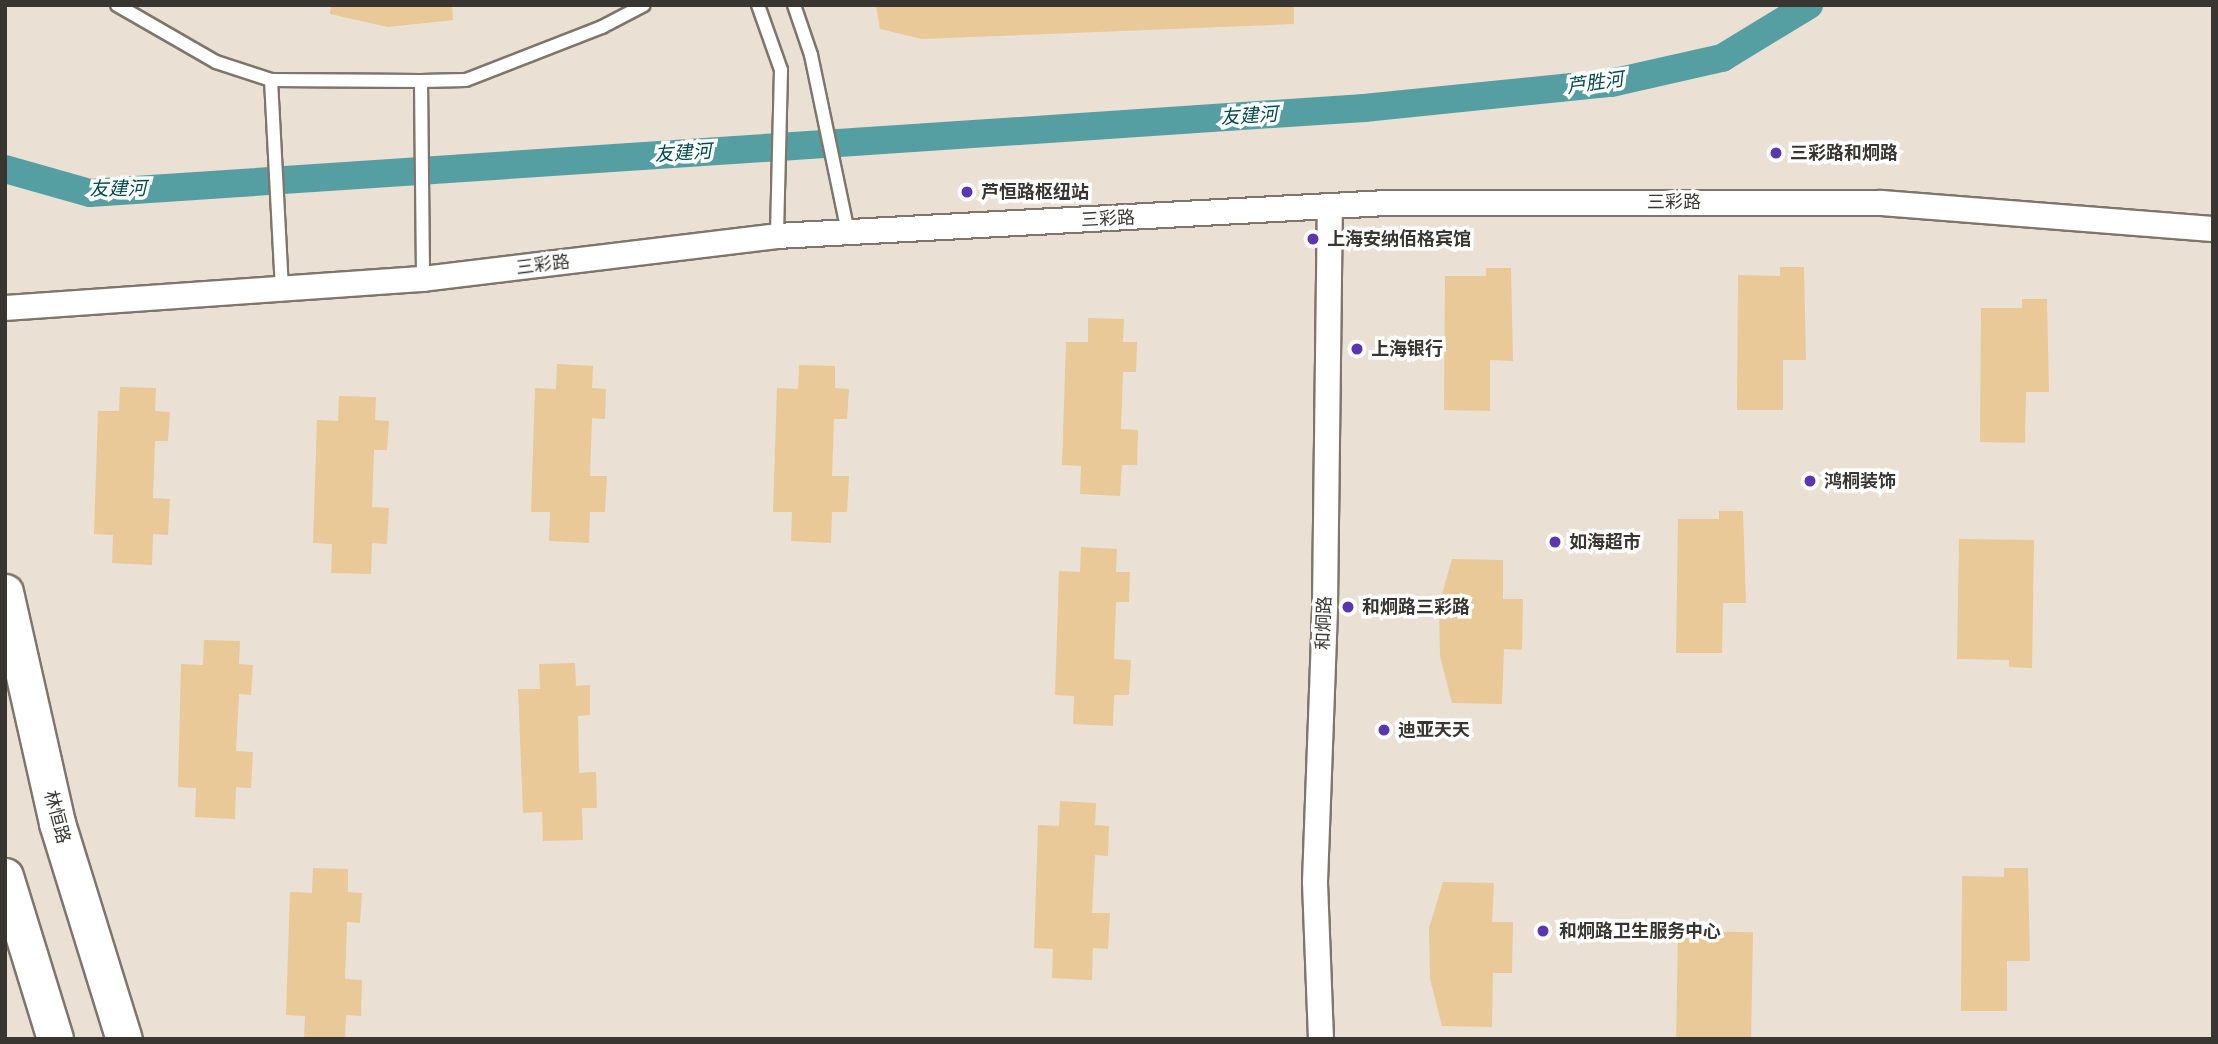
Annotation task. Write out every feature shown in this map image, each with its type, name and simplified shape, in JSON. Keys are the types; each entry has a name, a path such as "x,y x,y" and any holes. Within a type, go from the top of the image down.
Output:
{"main road":[{"name":"林恒路","path":"5,592 57,823 124,1039"},
{"path":"5,876 55,1039"}],"street":[{"name":"三彩路","path":"5,309 424,279 777,236 1500,201 1881,203 2213,229"},
{"name":"和炯路","path":"1321,1039 1315,882 1325,604 1329,208"}],"lane":[{"path":"117,5 216,62 271,80 421,81 466,80 602,27 644,5"},
{"path":"758,5 781,70 777,236"},
{"path":"794,5 819,95 848,232"},
{"path":"271,80 282,291"},
{"path":"421,81 424,279"}],"building":[{"path":"331,5 452,5 453,20 388,27 330,14"},
{"path":"876,5 1294,5 1294,24 922,39 880,29"},
{"path":"1780,267 1804,267 1806,360 1783,360 1783,410 1737,410 1738,275 1780,276"},
{"path":"1486,268 1511,268 1513,361 1490,360 1490,411 1444,410 1445,276 1486,276"},
{"path":"2022,299 2047,299 2049,392 2026,392 2025,443 1980,442 1981,308 2022,308"},
{"path":"1088,318 1124,319 1123,342 1137,342 1136,372 1123,372 1121,429 1138,430 1137,465 1122,465 1120,496 1080,494 1081,466 1062,465 1066,342 1088,342"},
{"path":"557,364 593,366 592,388 606,389 605,419 592,418 590,476 607,476 605,512 590,512 589,543 549,541 550,512 531,512 535,388 556,389"},
{"path":"799,365 835,366 835,388 849,389 847,419 834,419 832,476 849,476 847,512 832,512 831,543 791,541 792,512 773,512 777,388 798,389"},
{"path":"120,387 156,388 155,411 170,412 168,441 155,441 153,498 170,499 168,535 153,534 152,565 112,563 113,535 94,534 98,411 119,411"},
{"path":"339,396 376,397 375,420 389,421 387,450 374,450 372,507 389,508 387,544 372,543 371,574 331,573 332,544 313,543 317,420 338,421"},
{"path":"1719,511 1743,511 1746,603 1723,603 1722,653 1676,653 1678,519 1719,519"},
{"path":"1959,539 2034,540 2032,668 2009,667 2009,660 1957,659"},
{"path":"1081,547 1117,549 1116,572 1130,572 1129,602 1116,602 1114,659 1131,660 1129,695 1114,695 1113,726 1073,724 1074,696 1055,695 1059,571 1080,572"},
{"path":"1452,559 1503,560 1503,599 1523,599 1522,650 1504,649 1502,704 1452,703 1440,656 1439,605"},
{"path":"204,640 240,641 239,664 253,665 251,695 239,694 236,751 253,752 251,788 236,787 235,819 195,817 196,788 178,787 181,664 203,665"},
{"path":"575,663 576,686 590,685 590,715 578,716 579,773 596,772 597,808 582,808 583,840 543,841 542,812 523,813 518,689 540,689 539,664"},
{"path":"1060,801 1096,803 1095,825 1109,826 1108,856 1095,855 1092,913 1110,913 1108,949 1093,948 1092,980 1052,978 1053,949 1034,948 1038,825 1059,826"},
{"path":"313,868 348,869 348,892 362,893 360,923 347,922 345,979 362,980 361,1016 346,1015 345,1039 304,1039 305,1016 286,1015 290,892 312,893"},
{"path":"2004,868 2028,868 2030,961 2007,961 2007,1011 1961,1011 1962,876 2004,877"},
{"path":"1443,882 1494,883 1492,922 1513,922 1512,973 1493,973 1492,1027 1442,1026 1430,979 1429,928"},
{"path":"1678,931 1753,932 1751,1039 1676,1039"}],"waterway":[{"name":"友建河","path":"5,169 90,193 1364,108 1611,83 1722,58 1809,5"}],"place":[{"name":"三彩路和炯路","path":"1776,153"},
{"name":"芦恒路枢纽站","path":"967,192"},
{"name":"上海安纳佰格宾馆","path":"1313,239"},
{"name":"上海银行","path":"1357,349"},
{"name":"鸿桐装饰","path":"1810,481"},
{"name":"如海超市","path":"1555,542"},
{"name":"和炯路三彩路","path":"1348,607"},
{"name":"迪亚天天","path":"1384,730"},
{"name":"和炯路卫生服务中心","path":"1543,931"}],"water label":[{"name":"芦胜河","path":"1595,83"}]}
